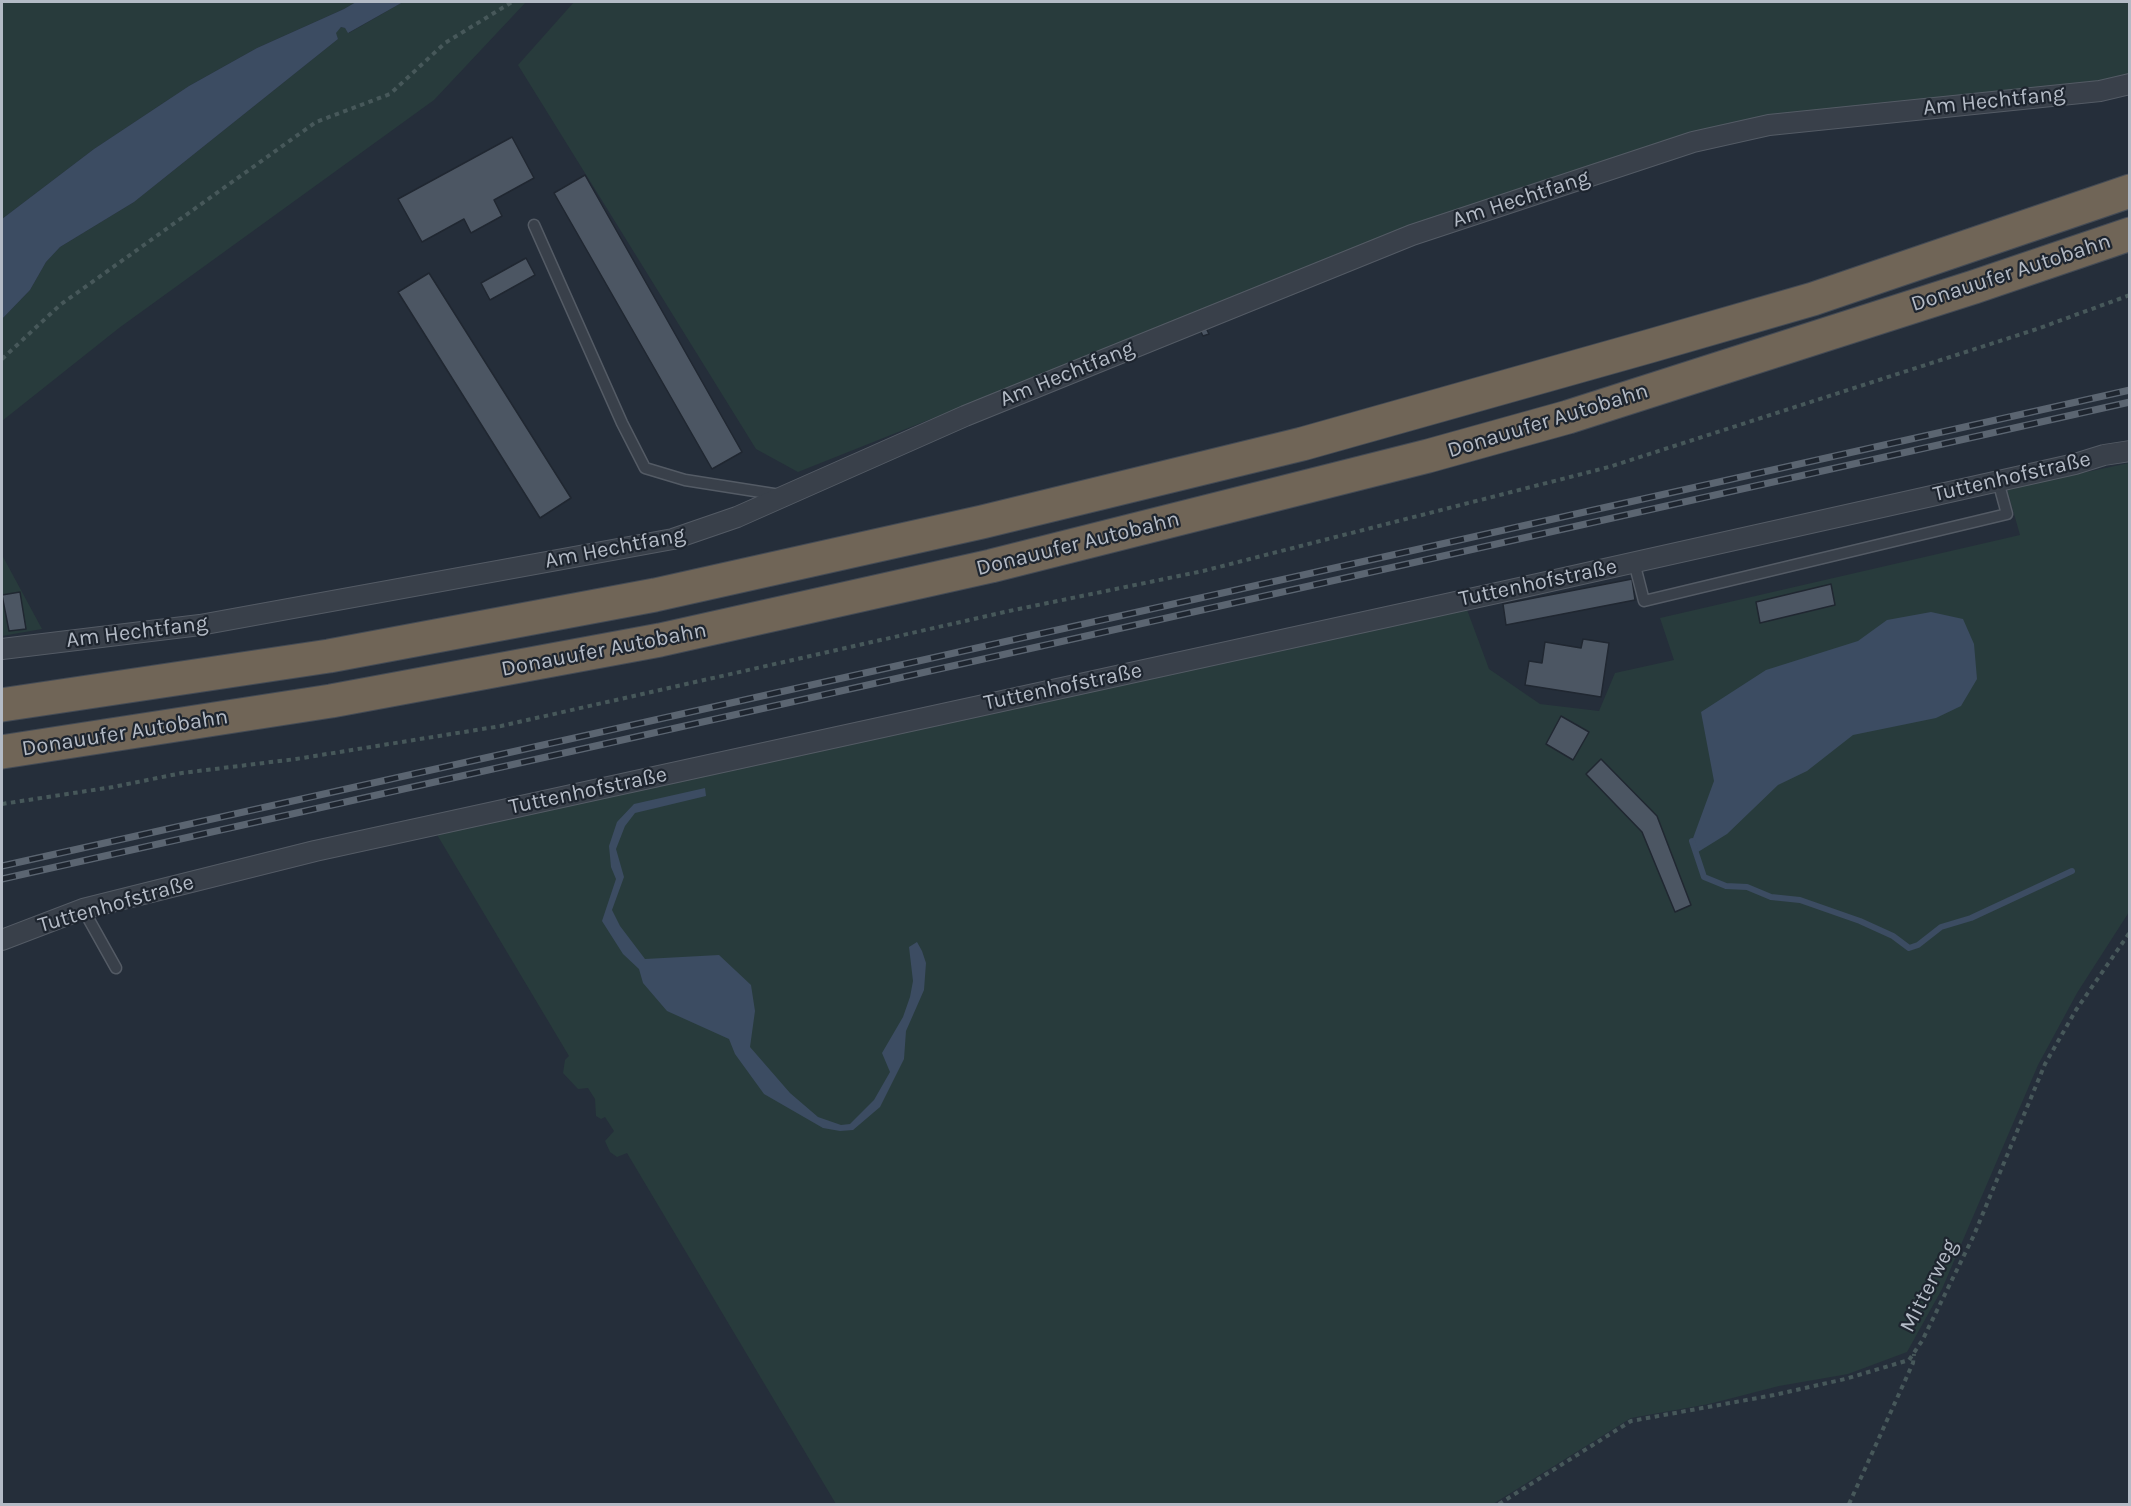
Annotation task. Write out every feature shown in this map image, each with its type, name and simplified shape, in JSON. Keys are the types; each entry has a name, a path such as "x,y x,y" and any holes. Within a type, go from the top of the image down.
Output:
{"highway":[{"name":"Donauufer Autobahn","path":"2,705 329,656 411,641 655,594 1005,517 1302,444 1672,340 1814,298 2130,191"},
{"name":"Donauufer Autobahn","path":"2,752 332,701 649,642 991,567 1416,459 1568,417 1974,287 2130,234"}],"street":[{"name":"Am Hechtfang","path":"2,649 200,625 673,539 737,517 965,416 1412,235 1693,142 1769,124 2100,91 2130,84"},
{"name":"Tuttenhofstraße","path":"2,940 83,909 315,851 2130,451"}],"lane":[{"path":"534,225 617,412 645,468 685,480 785,496"},
{"path":"1634,562 1644,601 2007,514 1998,481"},
{"path":"83,909 116,968"}],"path":[{"path":"2,359 60,304 316,122 390,94 445,43 512,2"},
{"path":"2,804 113,787 182,773 296,759 501,726 1010,611 1203,571 1610,467 2037,329 2130,296"},
{"name":"Mitterweg","path":"1499,1504 1631,1421 1845,1379 1909,1360 1922,1341 1983,1215 2045,1064 2076,1010 2130,932"},
{"path":"1849,1504 1913,1364 1914,1353"}],"shaded area":[{"path":"2,2 356,2 257,48 189,86 94,149 2,219"},
{"path":"403,2 526,2 434,100 119,328 2,421 2,319 30,290 46,262 60,247 134,202 338,39 335,33 341,27 349,33"},
{"path":"574,2 2130,2 2129,76 2103,83 1806,114 1713,127 1509,193 1262,287 798,472 756,449 518,65"},
{"path":"2129,463 2129,912 2077,993 2038,1065 1942,1289 1907,1352 1848,1374 1779,1386 1709,1404 1631,1418 1493,1504 836,1504 627,1153 617,1157 610,1152 605,1141 614,1131 605,1117 601,1119 596,1116 595,1099 588,1088 578,1089 563,1073 565,1060 569,1056 436,833 1466,607 1489,669 1540,704 1599,711 1615,673 1674,660 1660,618 2020,535 2007,489"},
{"path":"2,555 42,629 2,636"}],"water":[{"path":"356,2 403,2 348,33 345,28 341,27 336,33 338,39 134,202 60,247 46,262 30,290 2,319 2,219 94,149 189,86 257,48"},
{"path":"1931,612 1963,619 1974,644 1977,679 1961,706 1936,718 1853,735 1807,771 1778,785 1727,834 1698,852 1692,841 1714,781 1701,712 1766,670 1858,641 1887,620"},
{"path":"705,788 706,796 635,813 625,826 616,849 624,877 612,910 620,926 645,959 719,955 751,985 755,1011 750,1047 790,1093 818,1117 841,1125 850,1124 874,1100 890,1072 882,1053 903,1017 910,997 913,981 909,947 917,942 922,951 926,963 924,990 906,1031 904,1059 880,1107 853,1130 840,1131 823,1128 764,1094 735,1054 729,1039 667,1011 643,983 639,969 623,954 602,921 616,879 611,867 609,846 617,822 634,804"}],"building":[{"path":"512,137 534,178 494,200 502,216 471,233 464,219 422,242 398,199"},
{"path":"585,175 742,452 712,469 554,193"},
{"path":"526,258 535,275 490,300 481,283"},
{"path":"429,273 571,498 540,518 398,292"},
{"path":"1206,328 1209,334 1203,336 1200,330"},
{"path":"1632,579 1635,600 1506,625 1503,604"},
{"path":"1831,584 1835,605 1760,623 1756,602"},
{"path":"20,592 26,629 9,631 2,595"},
{"path":"1583,639 1609,643 1601,697 1525,685 1529,661 1542,663 1545,642 1581,648"},
{"path":"1561,716 1589,732 1573,760 1546,744"},
{"path":"1601,759 1657,816 1691,905 1675,912 1642,832 1586,774"}],"waterway":[{"path":"1692,841 1704,877 1726,886 1747,887 1771,897 1800,900 1860,921 1893,936 1909,948 1918,945 1941,927 1971,918 2072,871"}],"railway":[{"path":"2,866 2130,390"},
{"path":"2,879 2130,402"}]}
